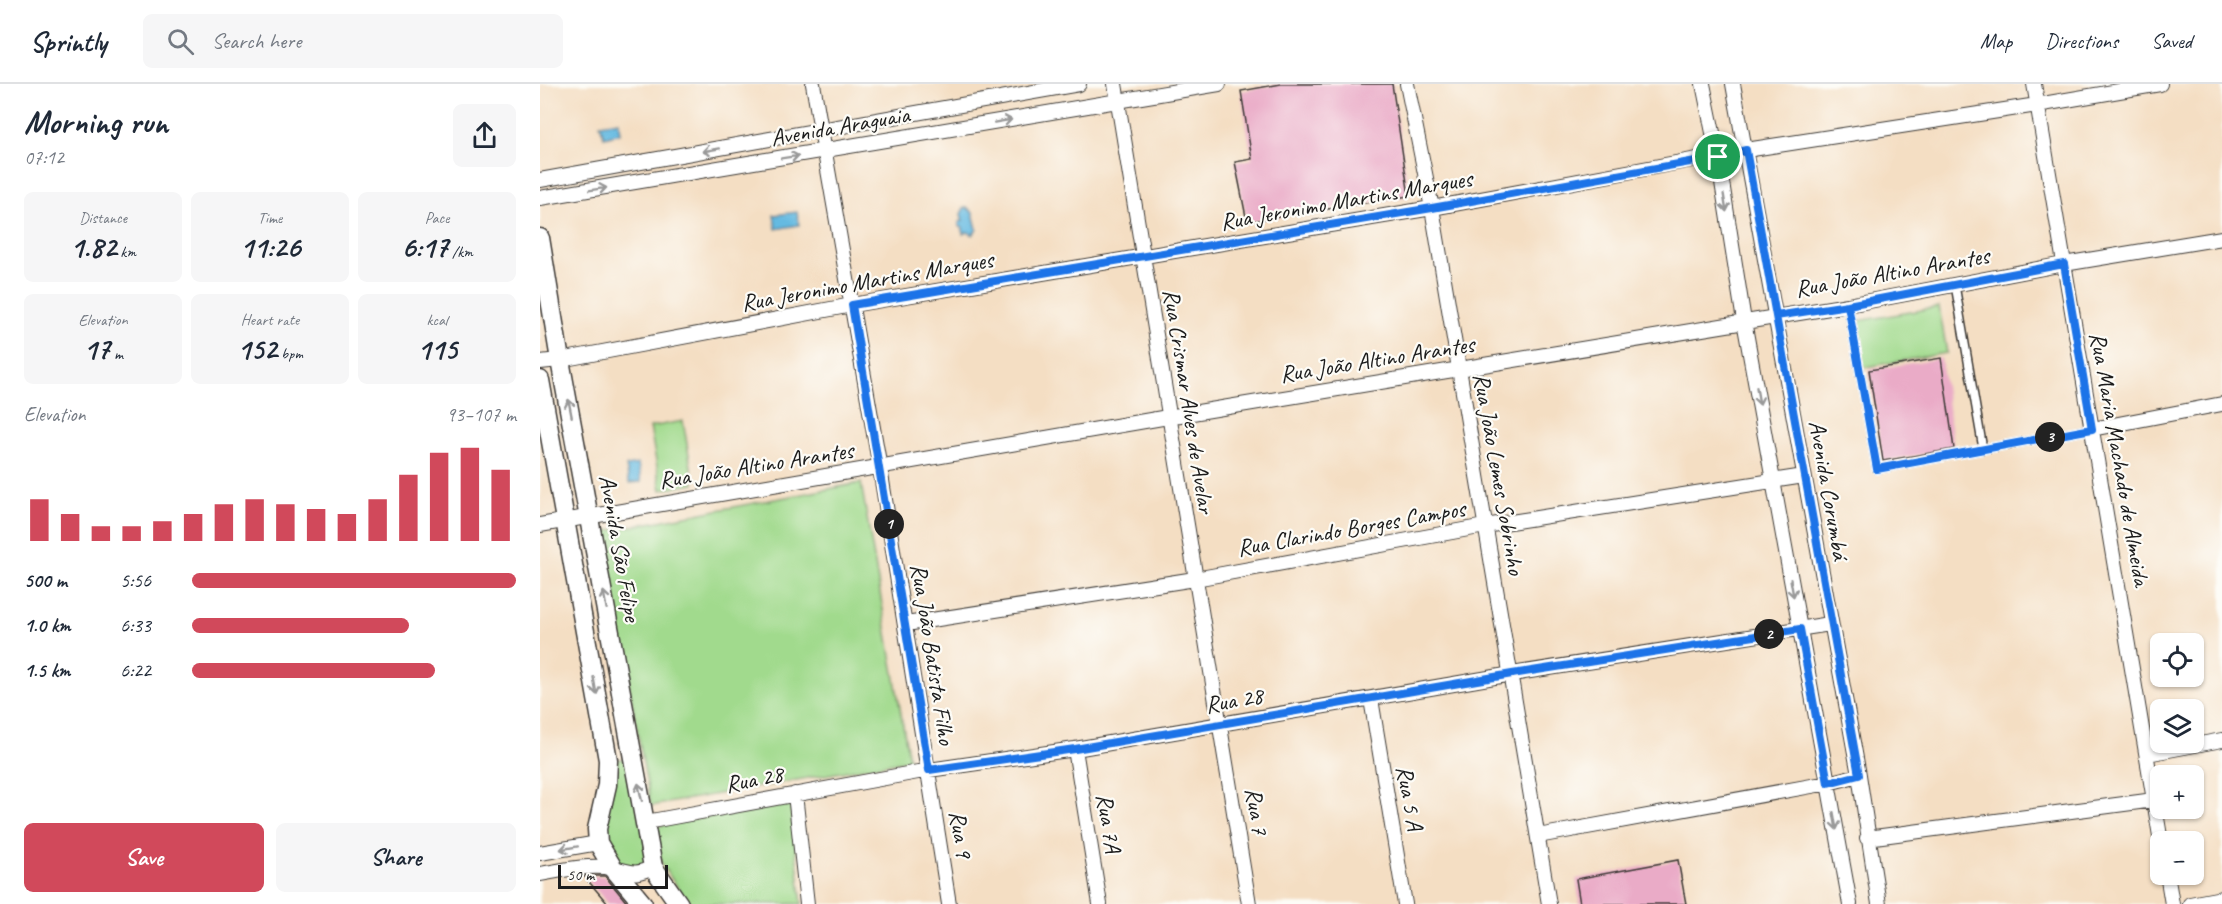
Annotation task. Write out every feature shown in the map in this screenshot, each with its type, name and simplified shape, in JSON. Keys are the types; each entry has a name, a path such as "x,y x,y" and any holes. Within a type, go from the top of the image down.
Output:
{"street":[{"name":"Rua João Batista Filho","path":"813,84 880,468 929,770"},
{"name":"Avenida Araguaia","path":"540,180 1079,84"},
{"name":"Rua Crismar Alves de Avelar","path":"1115,84 1220,725"},
{"name":"Avenida Araguaia","path":"540,198 1219,84"},
{"name":"Rua João Lemes Sobrinho","path":"1407,84 1432,208 1457,369 1512,674 1549,904"},
{"path":"1703,84 1718,157 1744,321 1850,904"},
{"name":"Avenida Corumbá","path":"1733,84 1859,775 1879,904"},
{"name":"Rua Maria Machado de Almeida","path":"2034,84 2150,777"},
{"name":"Rua Jeronimo Martins Marques","path":"540,362 852,305 1432,208 1746,150 2160,84"},
{"path":"966,104 970,127"},
{"path":"676,157 681,175"},
{"name":"Rua João Altino Arantes","path":"540,525 1168,417 1848,305 2222,237"},
{"name":"Avenida São Felipe","path":"540,238 560,360 653,867 679,904"},
{"name":"Avenida São Felipe","path":"540,380 608,760 607,785 597,830 598,843"},
{"path":"2092,429 2222,404"},
{"name":"Rua Clarindo Borges Campos","path":"906,624 1195,579 1485,526 1804,476"},
{"name":"Rua 28","path":"646,822 929,770 1075,749 1512,674 1830,624"},
{"name":"Rua 5 A","path":"1371,699 1405,904"},
{"name":"Rua 7","path":"1220,725 1249,904"},
{"path":"2146,754 2222,740"},
{"name":"Rua 7A","path":"1075,749 1100,904"},
{"path":"608,760 632,757"},
{"name":"Rua 9","path":"929,770 949,904"},
{"path":"1538,836 1828,783 1859,775"},
{"path":"795,794 807,904"},
{"path":"1867,838 2150,801"},
{"path":"540,853 598,843 613,868 643,904"},
{"path":"540,874 571,869 613,868 633,873 653,867"},
{"path":"2169,885 2172,904"},
{"path":"2190,904 2222,898"}],"lane":[{"path":"1955,285 1983,449"},
{"path":"1848,305 1877,469 2092,429"}],"green space":[{"path":"1939,307 1947,353 1861,368 1852,322"},
{"path":"683,421 694,484 661,490 650,427"},
{"path":"861,483 909,760 651,806 601,532"},
{"path":"631,758 652,866 614,867 599,822 608,761"},
{"path":"790,801 802,904 689,904 662,865 654,827"}],"water":[{"path":"618,121 620,133 604,137 600,124"},
{"path":"964,208 968,208 973,213 977,229 973,235 968,232 963,234 963,228 959,226 959,222 963,221 961,214"},
{"path":"797,212 799,225 776,229 774,215"},
{"path":"638,464 641,482 629,483 626,466"}],"building":[{"path":"1281,84 1392,84 1409,196 1247,222 1235,162 1252,159 1241,91"},
{"path":"1941,358 1954,449 1883,461 1869,370"},
{"path":"1678,860 1686,904 1580,904 1576,879"},
{"path":"584,876 605,876 628,904 608,904"}],"route":[{"path":"1718,157 1432,208 852,305 929,770 1075,749 1512,674 1800,629 1828,783 1859,775 1776,316 1848,305 1877,469 2092,429 2064,264 1848,305 1776,316 1746,150 1718,157"}]}
